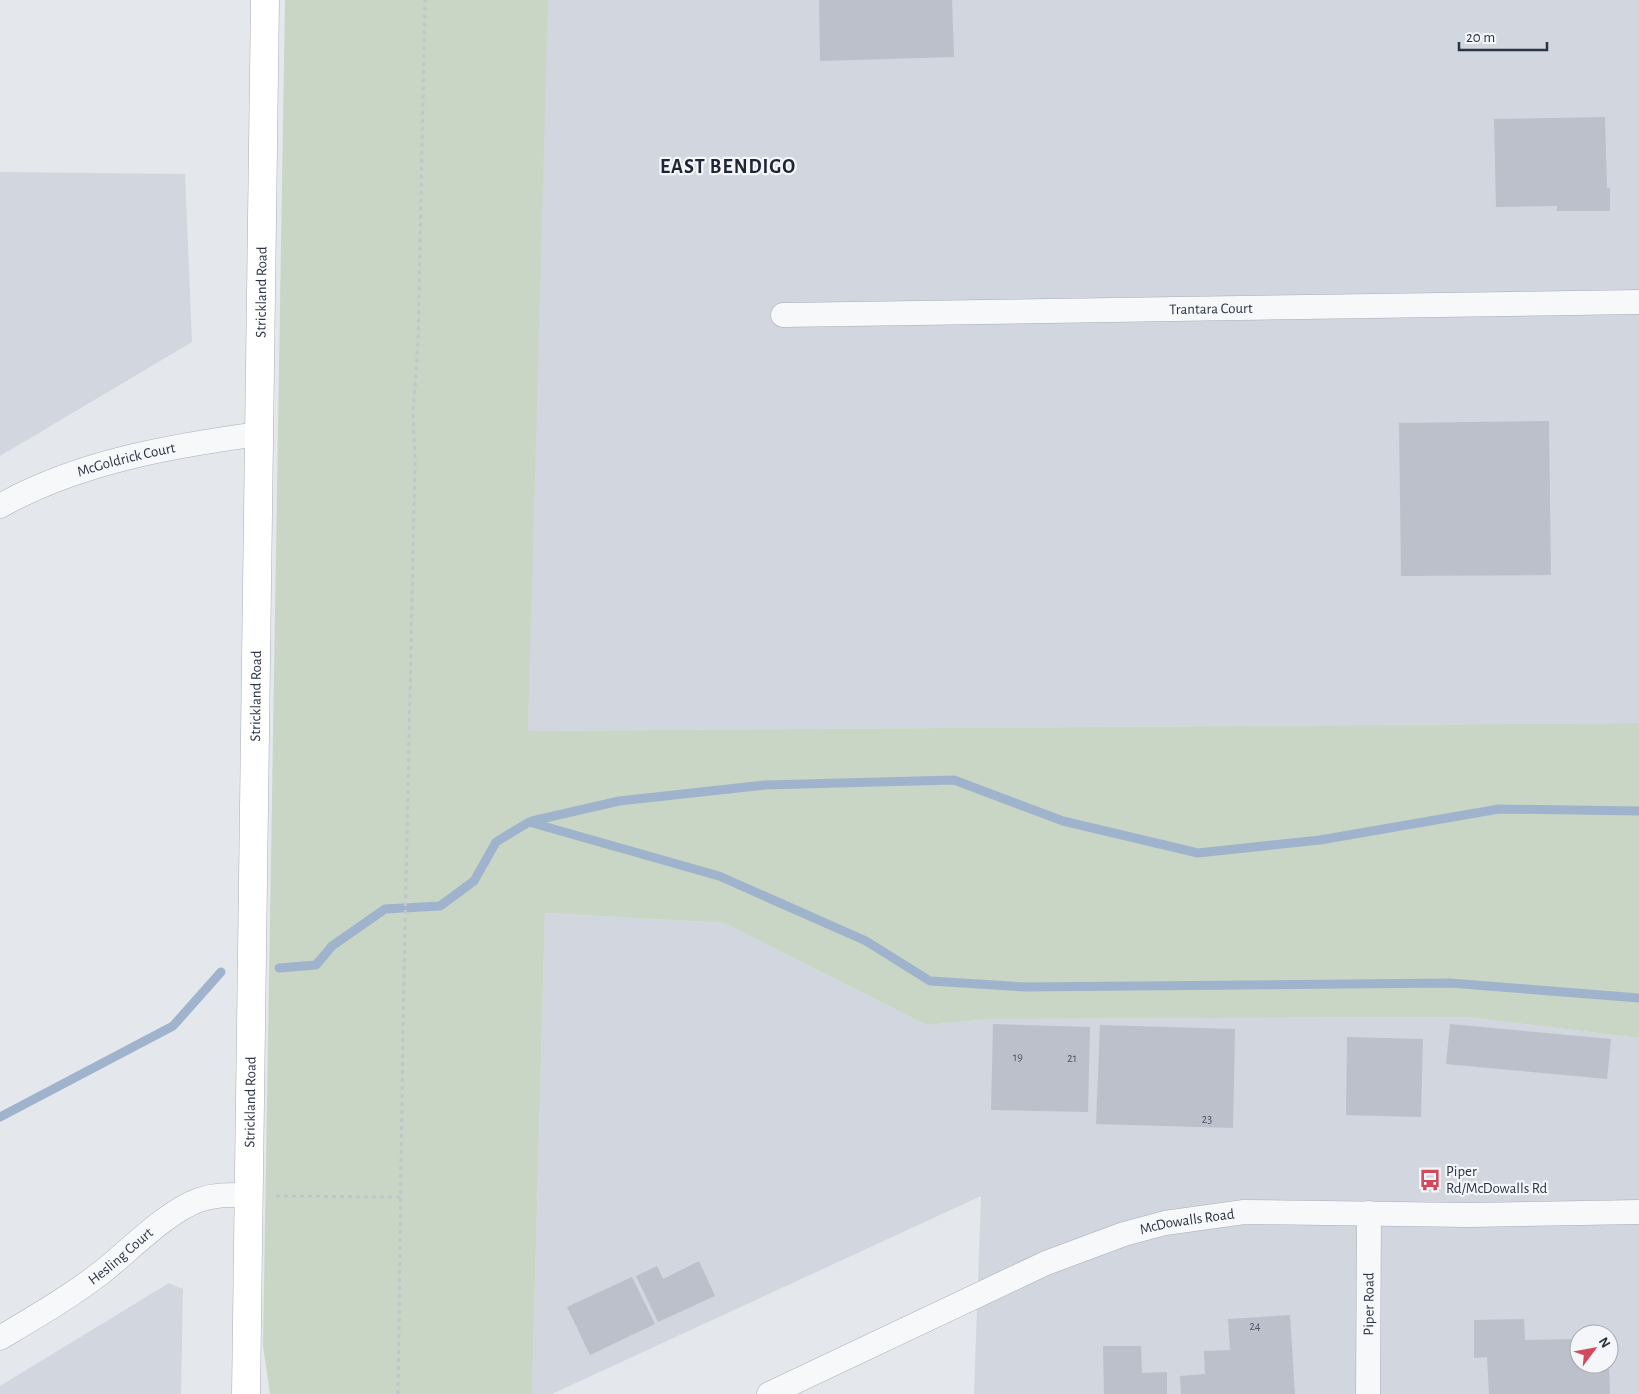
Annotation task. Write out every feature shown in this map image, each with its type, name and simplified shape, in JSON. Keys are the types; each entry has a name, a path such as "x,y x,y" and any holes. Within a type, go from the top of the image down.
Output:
{"main road":[{"name":"Strickland Road","path":"246,1394 265,0"}],"street":[{"name":"Trantara Court","path":"783,315 1639,302"},
{"name":"McGoldrick Court","path":"0,506 16,497 77,474 140,454 259,434"},
{"name":"Hesling Court","path":"0,1338 76,1290 128,1251 168,1217 198,1200 220,1194 248,1196"},
{"name":"McDowalls Road","path":"769,1394 1024,1272 1124,1234 1197,1217 1244,1212 1468,1215 1639,1212"},
{"name":"Piper Road","path":"1368,1394 1369,1213"}],"path":[{"path":"398,1394 406,854 415,461 413,414 418,352 425,0"},
{"path":"248,1196 401,1197"}],"shaded area":[{"path":"543,0 1639,0 1639,723 528,731"},
{"path":"0,172 185,174 192,342 0,456"},
{"path":"545,913 725,923 926,1025 990,1019 1467,1017 1639,1038 1639,1394 974,1394 981,1196 552,1394 532,1394"},
{"path":"169,1283 183,1289 181,1394 0,1394 0,1386"}],"green space":[{"path":"285,0 548,0 528,731 1639,723 1639,1038 1467,1017 990,1019 926,1025 725,923 545,913 532,1394 270,1394 263,1346"}],"building":[{"path":"819,0 952,0 954,57 820,61"},
{"path":"1605,117 1607,188 1610,188 1610,211 1557,211 1557,206 1496,207 1494,119"},
{"path":"1549,421 1551,575 1401,576 1399,423"},
{"path":"993,1024 1090,1027 1088,1112 991,1110"},
{"path":"1450,1024 1611,1039 1607,1079 1446,1064"},
{"path":"1100,1025 1235,1029 1233,1128 1096,1124"},
{"path":"1347,1037 1423,1039 1421,1117 1346,1115"},
{"path":"699,1261 715,1296 658,1322 636,1276 657,1266 663,1279"},
{"path":"632,1277 655,1324 590,1355 567,1307"},
{"path":"1290,1315 1295,1394 1181,1394 1180,1376 1205,1374 1204,1351 1230,1350 1228,1319"},
{"path":"1524,1319 1525,1340 1569,1339 1569,1374 1609,1374 1610,1394 1489,1394 1487,1357 1474,1358 1474,1320"},
{"path":"1103,1346 1141,1346 1142,1373 1167,1372 1167,1394 1104,1394"}],"waterway":[{"path":"532,821 619,801 765,785 954,780 1063,821 1198,853 1320,840 1499,809 1639,811"},
{"path":"279,968 316,965 332,946 385,909 440,906 474,881 496,842 529,822 719,876 866,941 930,981 1025,987 1450,983 1639,998"},
{"path":"0,1117 173,1026 221,972"}],"place":[{"name":"Piper Rd/McDowalls Rd","path":"1430,1180"}],"district":[{"name":"EAST BENDIGO","path":"728,166"}]}
